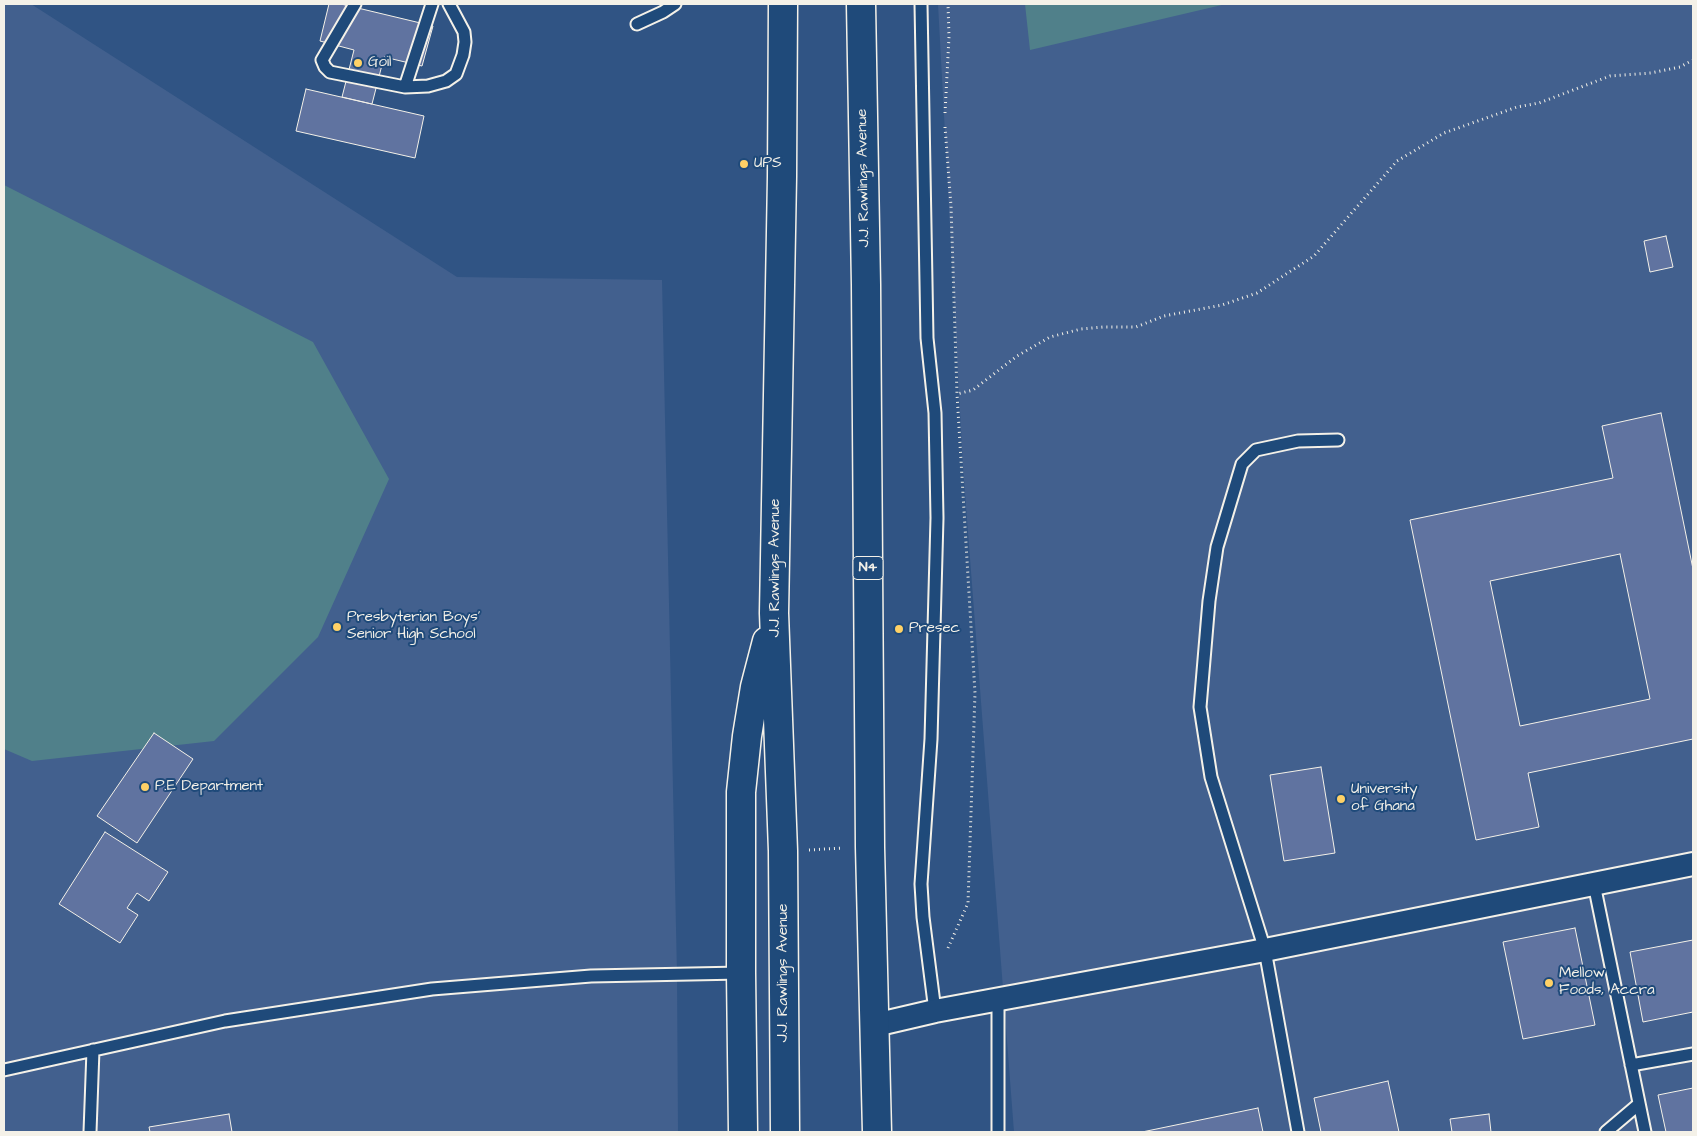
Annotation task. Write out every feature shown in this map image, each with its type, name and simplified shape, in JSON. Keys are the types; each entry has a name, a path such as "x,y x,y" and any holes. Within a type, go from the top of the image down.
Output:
{"highway":[{"name":"J.J. Rawlings Avenue","path":"783,4 782,187 774,613 783,851 785,1132"},
{"name":"J.J. Rawlings Avenue","path":"861,4 866,285 870,847 877,1132"},
{"path":"743,1132 741,792 755,687 774,613"}],"street":[{"path":"875,1024 998,999 1265,950 1693,864"}],"lane":[{"path":"355,4 322,60 325,67 330,72 405,87 437,84 446,81 456,74 463,55 465,42 464,32 449,4"},
{"path":"405,87 432,4"},
{"path":"637,24 675,4"},
{"path":"921,4 927,338 935,413 937,518 931,739 921,884 923,917 932,974 935,1011"},
{"path":"1298,1132 1265,950 1211,777 1200,707 1209,601 1217,546 1242,464 1256,450 1298,441 1338,440"},
{"path":"1594,884 1645,1132"},
{"path":"4,1070 225,1021 432,988 591,976 741,973"},
{"path":"998,999 998,1132"},
{"path":"90,1132 93,1050"},
{"path":"1631,1066 1693,1054"},
{"path":"1606,1132 1639,1104"}],"path":[{"path":"932,974 947,951 968,902 975,693 957,394 952,206 945,119 949,37 948,4"},
{"path":"957,394 973,390 1017,356 1050,337 1080,329 1136,327 1164,316 1222,305 1257,293 1314,256 1397,160 1444,133 1517,107 1539,103 1610,76 1651,73 1680,67 1693,60"}],"shaded area":[{"name":"Presbyterian Boys' Senior High School","path":"4,4 31,4 457,277 662,280 677,974 678,1132 4,1132"},
{"name":"University of Ghana","path":"938,4 1693,4 1693,1132 1014,1132 963,467"}],"green space":[{"path":"1025,4 1226,4 1030,50"},
{"path":"4,185 313,342 389,479 318,637 214,741 32,761 4,749"}],"building":[{"path":"329,4 341,4 433,26 422,66 384,57 372,104 342,97 354,50 320,41"},
{"path":"306,89 424,116 415,158 296,131"},
{"path":"1666,236 1673,267 1650,272 1644,241"},
{"path":"1661,413 1693,569 1693,739 1528,773 1539,827 1476,840 1410,520 1613,478 1602,426","holes":["1620,554 1650,699 1520,726 1490,581"]},
{"name":"P.E Department","path":"154,733 193,759 137,843 97,816"},
{"path":"1321,767 1335,853 1284,861 1270,775"},
{"path":"105,832 168,872 149,901 137,893 127,908 138,915 120,943 59,904"},
{"name":"Mellow Foods, Accra","path":"1575,928 1595,1025 1523,1039 1503,942"},
{"path":"1693,940 1693,1012 1643,1022 1630,952"},
{"path":"1388,1081 1399,1132 1321,1132 1314,1098"},
{"path":"1693,1088 1693,1132 1666,1132 1658,1095"},
{"path":"1258,1108 1263,1132 1142,1132"},
{"path":"229,1114 232,1132 150,1132 149,1127"},
{"path":"1489,1114 1491,1132 1452,1132 1450,1119"}],"place":[{"name":"Goil","path":"358,63"},
{"name":"UPS","path":"744,164"},
{"name":"Presbyterian Boys' Senior High School","path":"337,627"},
{"name":"Presec","path":"899,629"},
{"name":"P.E Department","path":"145,787"},
{"name":"University of Ghana","path":"1341,799"},
{"name":"Mellow Foods, Accra","path":"1549,983"}]}
